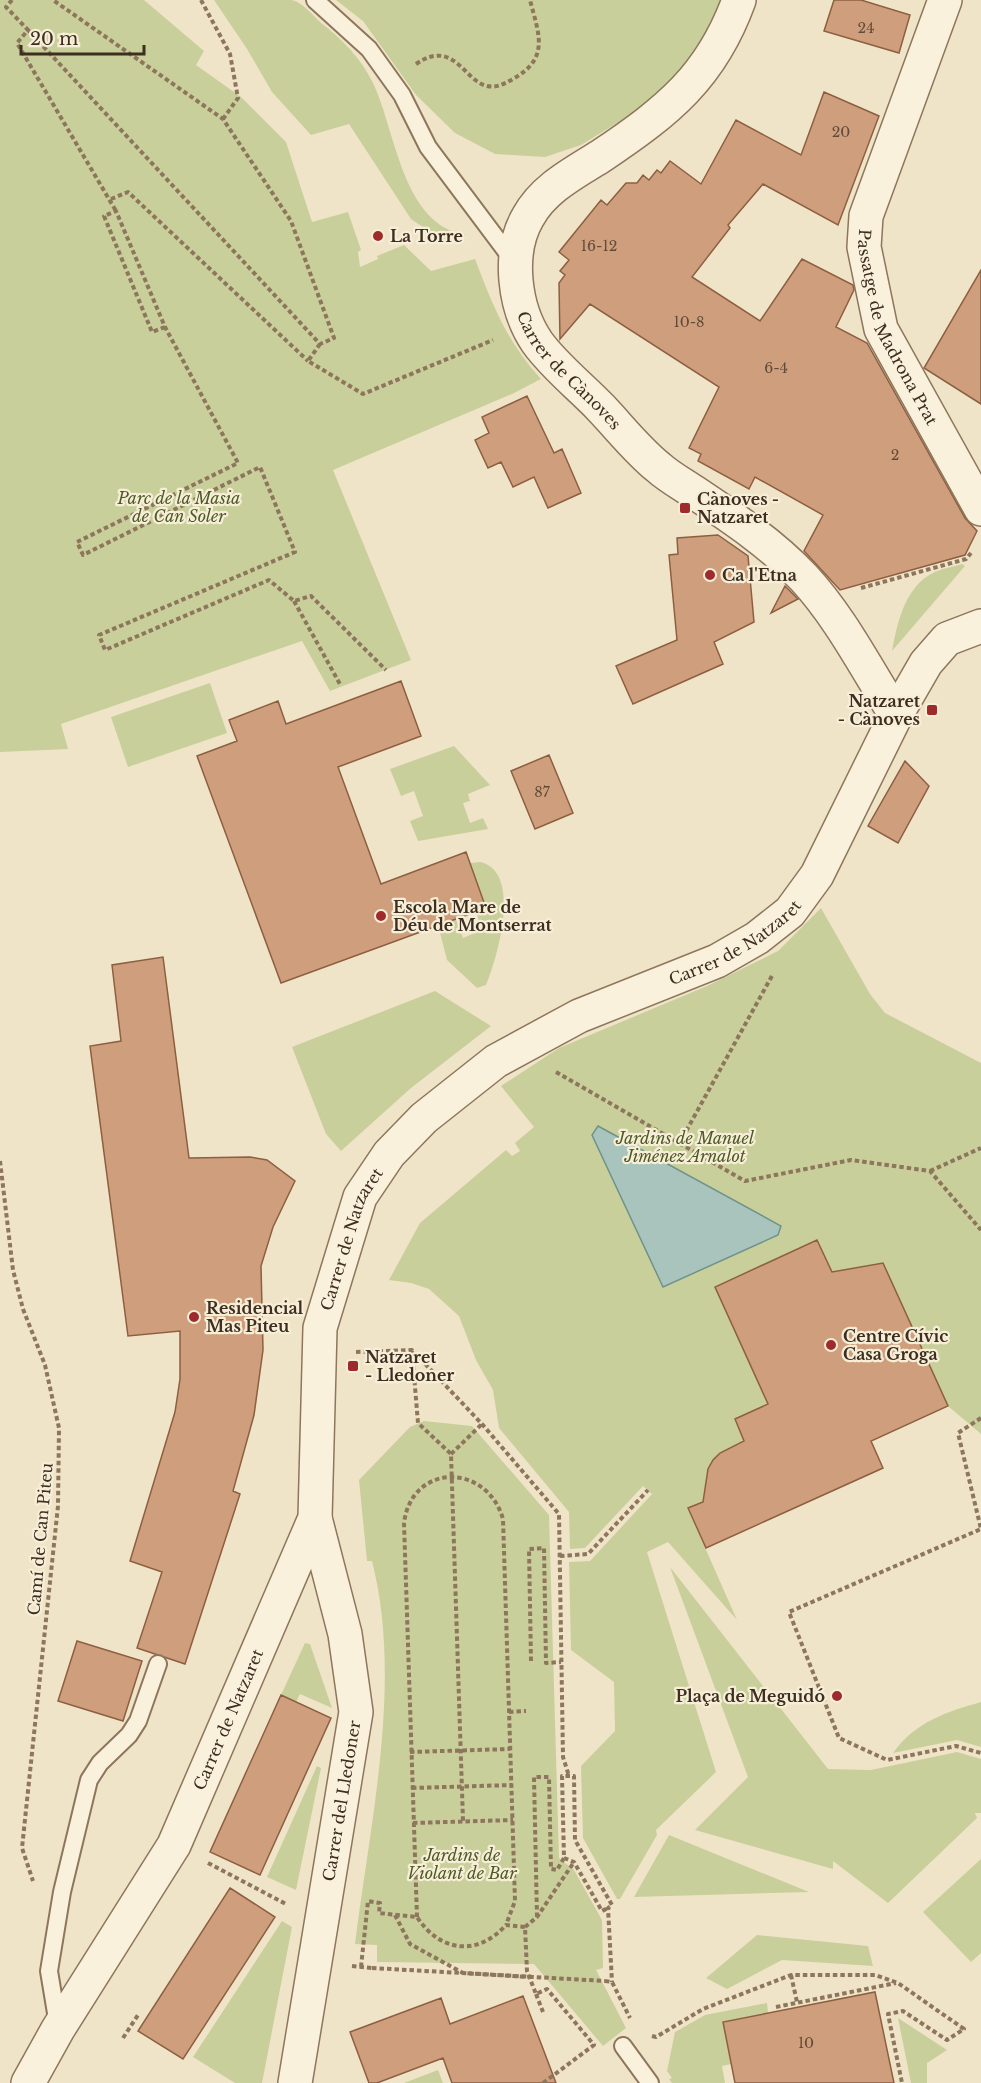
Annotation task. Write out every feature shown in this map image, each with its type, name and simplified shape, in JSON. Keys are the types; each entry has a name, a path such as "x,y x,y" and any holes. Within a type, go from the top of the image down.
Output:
{"street":[{"name":"Carrer de Cànoves","path":"739,0 727,31 704,70 670,105 643,128 554,187 539,200 526,219 518,243 515,263 516,286 523,310 537,341 658,468 739,522 805,579 836,619 896,715"},
{"name":"Passatge de Madrona Prat","path":"945,0 866,216 864,247 881,329 981,509"},
{"name":"Carrer de Natzaret","path":"28,2083 58,2029 174,1845 315,1518 320,1328 360,1197 389,1154 424,1118 496,1061 579,1016 717,961 757,938 790,912 817,875 896,715 935,650 947,639 981,626"},
{"name":"Carrer del Lledoner","path":"295,2083 356,1712 345,1634 315,1518"}],"lane":[{"path":"315,0 369,49 402,95 428,147 515,263"},
{"path":"58,2029 49,1971 58,1915 89,1780 100,1762 129,1736 138,1721 158,1664"},
{"path":"623,2046 650,2083"}],"path":[{"path":"12,0 3,7 28,30 320,344"},
{"path":"53,0 223,119 291,221 334,338 320,344 308,362"},
{"path":"201,0 230,54 238,98 223,119"},
{"path":"402,95 409,68 424,58 443,57 461,65 483,86 494,87 523,74 537,57 540,40 530,0"},
{"path":"28,30 17,43 111,199 165,327 238,463 77,542 83,555 260,467 295,552 99,635 105,650 269,580 294,601 341,686"},
{"path":"111,199 128,192 308,362 363,394 498,338"},
{"path":"116,211 104,216 152,332 165,327"},
{"path":"851,591 966,559 971,553"},
{"path":"294,601 311,596 386,670"},
{"path":"680,1144 774,971"},
{"path":"550,1068 745,1181 851,1160 930,1171 981,1148"},
{"name":"Camí de Can Piteu","path":"0,1161 13,1270 23,1309 45,1365 58,1428 58,1506 22,1848 31,1878 42,1898 58,1915"},
{"path":"930,1171 981,1230"},
{"path":"344,1353 412,1350 482,1424 559,1514 563,1757 569,1776"},
{"path":"412,1350 418,1424 451,1454 463,1821"},
{"path":"981,1418 958,1433 981,1529 789,1612 839,1738 887,1760 956,1746 981,1753"},
{"path":"451,1454 482,1424"},
{"path":"452,1477 472,1481 490,1492 496,1500 503,1520 513,1820 515,1901 506,1925 488,1942 464,1947 449,1945 436,1938 417,1917 410,1752 405,1514 419,1490 434,1481 452,1477"},
{"path":"560,1556 588,1554 648,1490"},
{"path":"531,1660 529,1549 544,1548 546,1663 561,1662"},
{"path":"509,1712 526,1711"},
{"path":"410,1752 510,1749"},
{"path":"537,1917 534,1777 549,1777 551,1869 557,1870 564,1858 562,1776 574,1776 576,1840 612,1905 602,1911 574,1862 564,1858"},
{"path":"412,1788 512,1785"},
{"path":"413,1822 513,1820"},
{"path":"199,1858 290,1906"},
{"path":"506,1925 525,1927 537,1917 574,1862"},
{"path":"361,1967 368,1901 380,1903 379,1913 417,1917"},
{"path":"608,1908 612,1982"},
{"path":"394,1914 410,1944 463,1973 530,1977"},
{"path":"525,1927 530,1977 543,2012"},
{"path":"346,1966 605,1981"},
{"path":"791,1975 797,2002"},
{"path":"647,2036 656,2037 702,2008 791,1975 875,1975 898,1983 964,2029 947,2040 903,2011 888,2014 902,2083"},
{"path":"776,2007 898,1983"},
{"path":"536,1994 547,1989 594,2045 543,2083"},
{"path":"123,2038 138,2015"}],"green space":[{"name":"Parc de la Masia de Can Soler","path":"0,0 144,0 204,51 196,65 241,97 286,142 312,222 348,212 361,250 358,252 360,267 378,259 377,256 404,245 431,271 475,259 495,308 510,337 541,379 512,394 333,470 411,660 330,691 302,641 61,724 68,749 0,752"},
{"path":"214,0 295,1 336,35 357,57 373,83 404,173 415,195 428,214 445,228 466,235 442,240 411,219 349,124 311,135 272,92"},
{"path":"336,0 723,0 719,17 679,74 640,109 581,145 545,157 495,154 455,133 416,95 363,21"},
{"path":"962,564 965,566 892,651 904,606 916,586 941,569"},
{"path":"210,683 227,733 128,767 111,717"},
{"path":"454,746 490,785 468,794 470,801 463,803 470,823 483,818 488,829 418,841 410,821 423,816 414,791 401,796 390,769"},
{"path":"480,862 493,869 501,881 504,898 500,937 491,973 486,985 477,988 447,960 438,925 456,919 463,938 482,930 476,911 486,907 470,863"},
{"name":"Jardins de Manuel Jiménez Arnalot","path":"821,908 870,994 885,1013 981,1063 981,1434 948,1406 883,1263 832,1272 817,1240 715,1287 768,1404 735,1419 744,1441 712,1461 708,1475 715,1497 688,1509 737,1620 668,1542 647,1552 716,1772 656,1830 657,1835 620,1899 617,1899 583,1838 581,1766 615,1731 614,1682 571,1650 569,1562 590,1561 652,1494 643,1486 585,1548 570,1549 569,1512 499,1428 493,1390 476,1360 459,1316 429,1289 411,1283 389,1280 420,1223 506,1150 512,1156 520,1151 515,1143 534,1127 501,1086 559,1048 707,986 778,951"},
{"path":"435,991 491,1026 411,1088 341,1151 326,1134 292,1047"},
{"name":"Jardins de Violant de Bar","path":"424,1421 472,1426 549,1515 559,1858 574,1870 602,1920 603,1968 596,1970 626,2028 603,2046 534,1964 377,1962 377,1945 355,1944 381,1752 385,1655 381,1607 372,1561 367,1561 359,1480 410,1427"},
{"path":"670,1567 828,1769 871,1770 957,1752 981,1759 981,1813 975,1813 977,1818 888,1903 833,1861 833,1869 695,1830 748,1777"},
{"path":"305,1643 310,1644 332,1708 300,1694 296,1702 281,1695"},
{"path":"981,1702 981,1747 957,1740 893,1753 911,1733 921,1726 944,1714"},
{"path":"317,1766 321,1768 296,1890 267,1877"},
{"path":"669,1835 809,1892 634,1897"},
{"path":"981,1859 981,1953 971,1962 923,1912"},
{"path":"282,1921 292,1927 262,2083 235,2083 193,2057"},
{"path":"757,1935 868,1946 873,1966 782,1960 727,1989 706,1978"},
{"path":"767,2003 768,2013 723,2022 731,2064 722,2066 725,2083 672,2083 669,2079 672,2078 667,2071 675,2032 705,2015"},
{"path":"898,2018 947,2050 927,2063 927,2083 911,2083"},
{"path":"438,2070 443,2083 404,2083"}],"water":[{"path":"598,1126 781,1226 778,1235 663,1287 592,1135"}],"building":[{"path":"834,0 861,0 910,15 899,53 824,31"},
{"path":"824,92 879,116 838,225 763,184 728,225 730,228 692,277 760,321 802,259 853,285 854,290 836,327 867,343 965,518 977,531 965,555 840,590 804,551 823,515 755,477 749,489 698,461 701,454 689,448 719,387 590,304 560,339 559,283 565,275 560,271 569,260 559,252 601,200 607,205 626,183 637,183 643,175 649,180 657,170 661,173 670,161 701,184 736,120 801,155"},
{"path":"981,270 981,404 924,368"},
{"path":"527,396 554,453 562,449 581,493 548,508 534,477 513,487 501,462 488,468 475,440 489,433 482,417"},
{"path":"718,535 748,556 754,622 714,642 723,664 633,704 616,666 677,640 669,555 678,554 677,538"},
{"path":"785,586 798,599 771,613"},
{"path":"401,681 421,736 338,767 381,884 466,852 486,908 281,983 197,756 237,741 229,720 278,701 286,724"},
{"path":"549,755 573,813 535,829 511,771"},
{"path":"905,761 929,786 898,843 868,826"},
{"name":"Residencial Mas Piteu","path":"163,957 189,1158 250,1157 267,1160 295,1181 273,1227 261,1266 263,1350 254,1415 233,1491 240,1494 185,1664 137,1648 162,1572 130,1561 175,1412 180,1379 180,1331 128,1336 90,1046 121,1041 112,965"},
{"name":"Centre Cívic Casa Groga","path":"817,1240 832,1272 883,1263 948,1406 871,1441 883,1468 706,1548 688,1508 703,1502 708,1469 713,1460 720,1453 744,1441 735,1419 768,1404 715,1287"},
{"path":"77,1641 142,1661 123,1721 58,1701"},
{"path":"281,1695 331,1718 260,1875 210,1852"},
{"path":"230,1888 275,1917 183,2059 138,2031"},
{"path":"875,1992 894,2083 735,2083 723,2022"},
{"path":"523,1996 556,2083 452,2083 443,2058 377,2083 369,2083 350,2032 441,1998 450,2024"}],"place":[{"name":"La Torre","path":"378,236"},
{"name":"Cànoves - Natzaret","path":"685,508"},
{"name":"Ca l'Etna","path":"710,575"},
{"name":"Natzaret - Cànoves","path":"932,710"},
{"name":"Escola Mare de Déu de Montserrat","path":"381,916"},
{"name":"Residencial Mas Piteu","path":"194,1317"},
{"name":"Centre Cívic Casa Groga","path":"831,1345"},
{"name":"Natzaret - Lledoner","path":"353,1366"},
{"name":"Plaça de Meguidó","path":"837,1696"}]}
